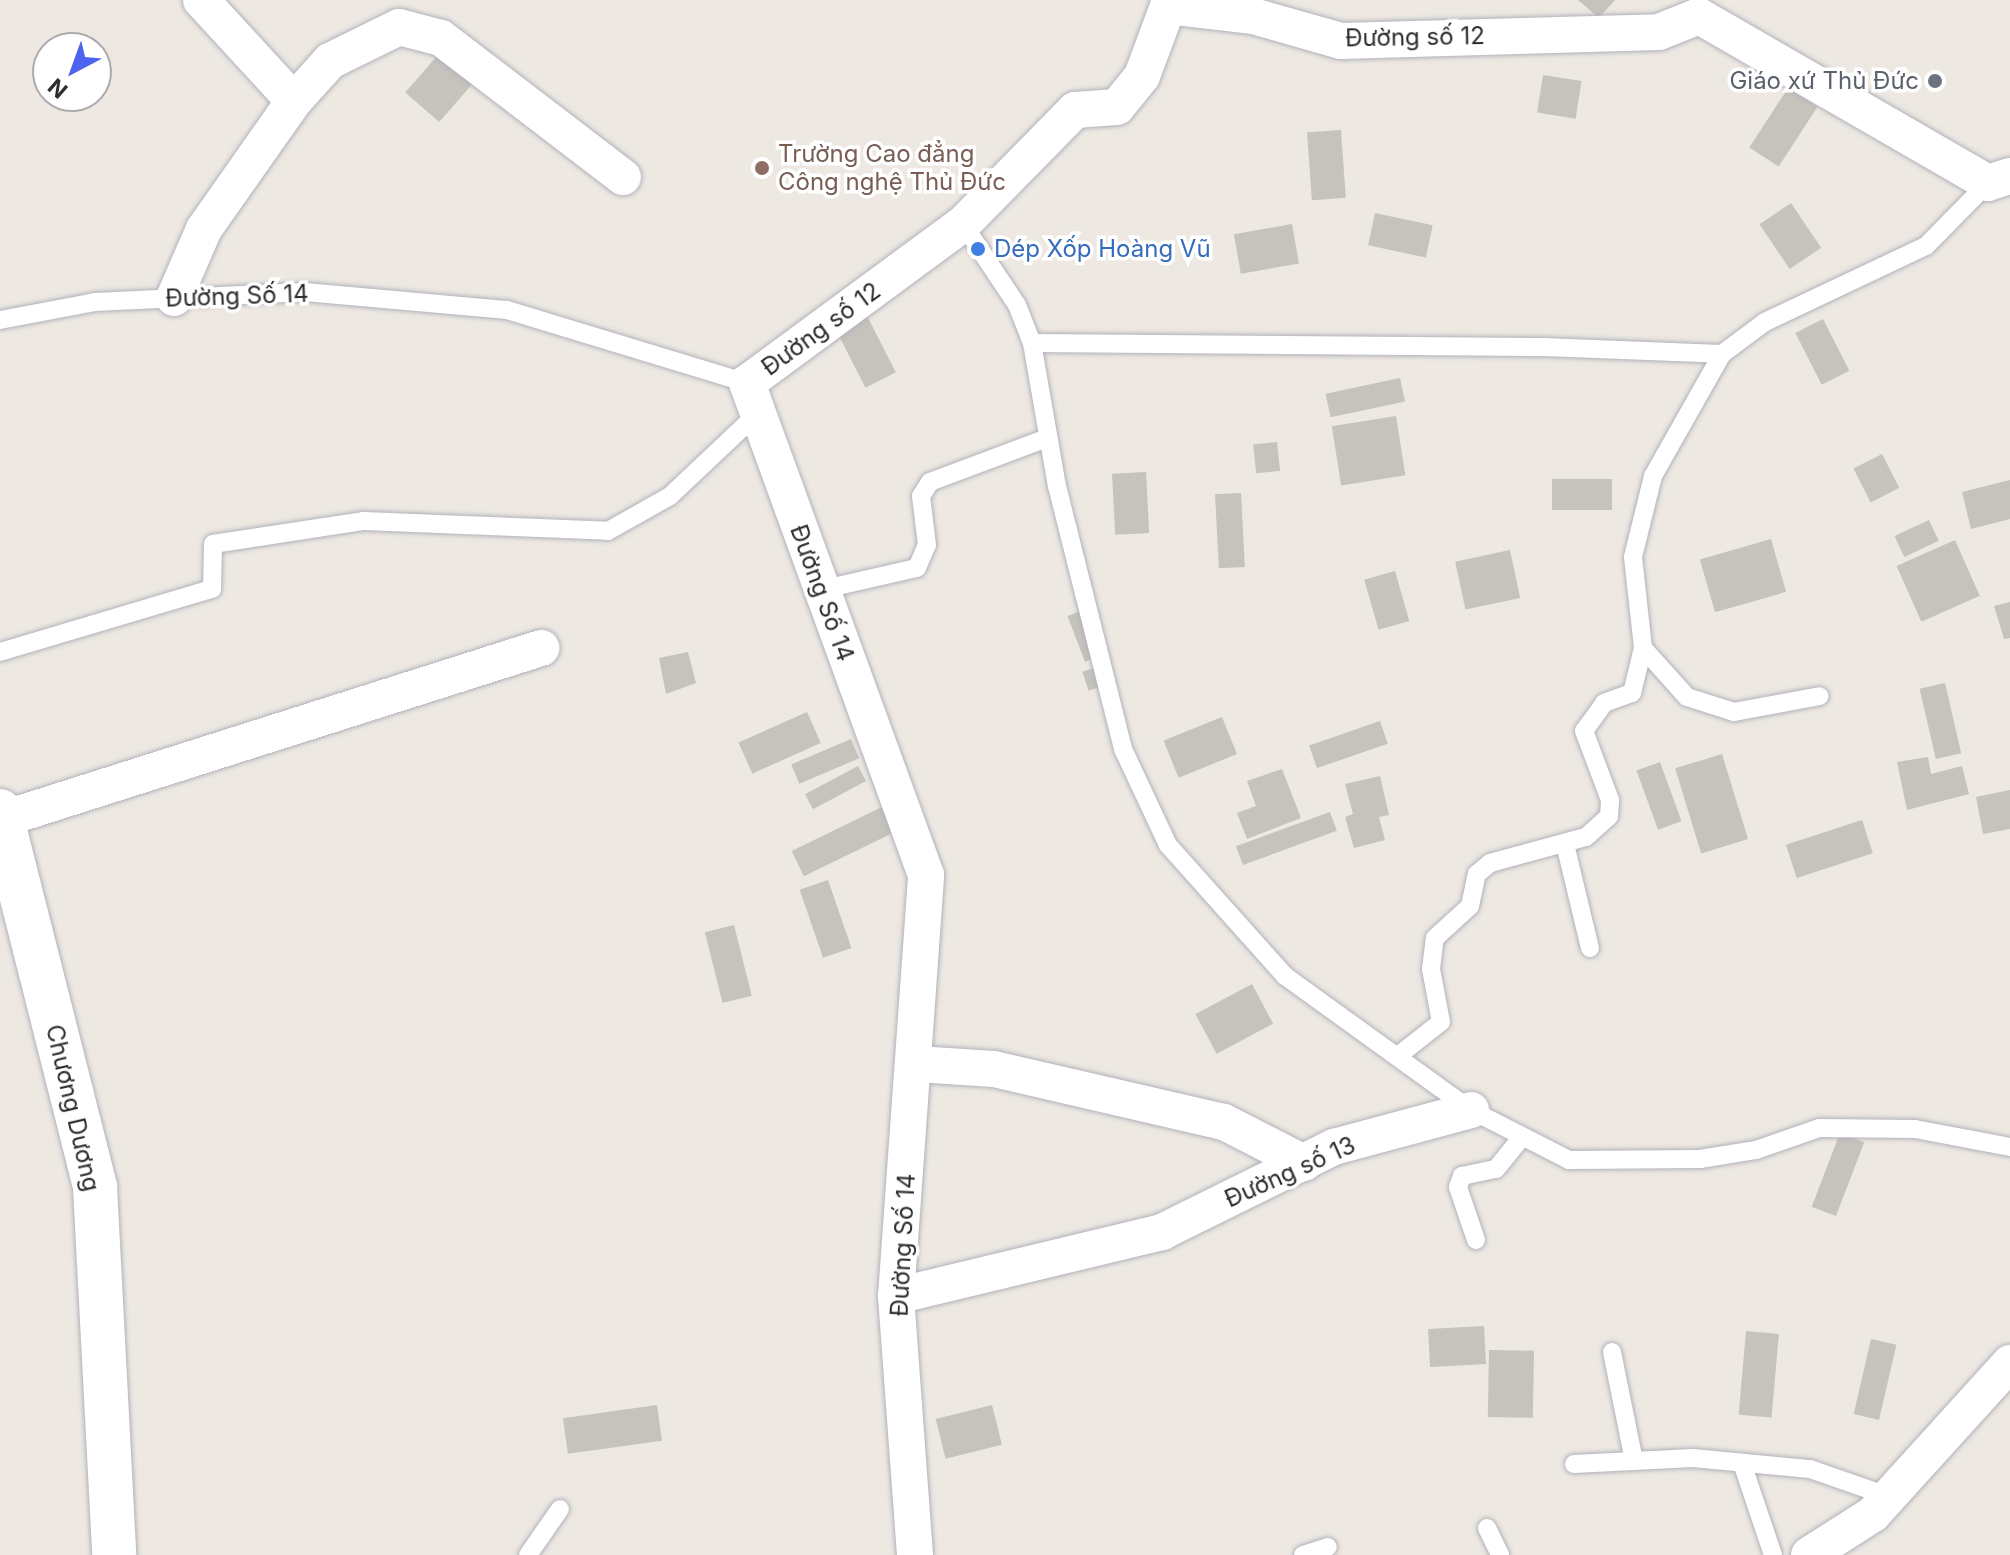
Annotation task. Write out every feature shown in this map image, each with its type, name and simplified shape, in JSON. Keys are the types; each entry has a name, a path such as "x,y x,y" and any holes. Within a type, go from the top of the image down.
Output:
{"street":[{"path":"201,0 294,101"},
{"name":"Đường số 12","path":"751,399 963,224 1075,110 1117,107 1142,76 1168,6 1253,16 1341,41 1659,32 1699,8 1999,179"},
{"path":"174,298 204,229 294,101 330,61 399,27 441,38 623,177"},
{"name":"Đường Số 14","path":"751,399 926,875 916,1064 896,1296 915,1555"},
{"path":"2,815 541,648"},
{"name":"Chương Dương","path":"2,815 95,1187 114,1555"},
{"path":"916,1064 994,1069 1224,1122 1304,1163"},
{"name":"Đường số 13","path":"896,1296 1162,1232 1334,1147 1471,1110"},
{"path":"1809,1555 1852,1532 1891,1497 2010,1363"}],"lane":[{"path":"1399,1055 1441,1022 1431,969 1435,938 1470,906 1477,874 1490,863 1586,837 1609,816 1610,800 1584,731 1604,703 1632,693 1643,648 1633,557 1653,476 1722,354 1765,322 1926,246 1999,179"},
{"path":"963,224 1017,305 1032,343 1047,438 1123,749 1168,845 1285,976 1399,1055 1471,1110 1520,1139 1569,1160 1700,1159 1756,1150 1819,1128 1915,1129 2010,1147"},
{"name":"Đường Số 14","path":"0,320 95,302 305,292 507,310 751,399"},
{"path":"1032,343 1543,347 1722,354"},
{"path":"0,652 212,589 213,544 364,521 608,531 670,496 751,399"},
{"path":"820,590 917,568 927,545 921,496 930,482 1047,438"},
{"path":"1643,648 1687,697 1734,712 1820,696"},
{"path":"1565,844 1590,948"},
{"path":"1476,1240 1458,1187 1462,1176 1496,1169 1520,1139"},
{"path":"1612,1352 1634,1461"},
{"path":"1574,1464 1634,1461 1742,1463 1810,1469 1891,1497"},
{"path":"1742,1463 1773,1555"},
{"path":"528,1555 560,1509"},
{"path":"1487,1528 1500,1555"},
{"path":"1303,1555 1328,1547"}],"building":[{"path":"1578,0 1615,0 1599,18"},
{"path":"444,48 478,78 439,122 405,93"},
{"path":"1543,75 1582,81 1576,119 1537,113"},
{"path":"1788,88 1817,107 1779,167 1749,148"},
{"path":"1341,130 1346,198 1312,200 1307,132"},
{"path":"1791,203 1821,248 1790,269 1759,224"},
{"path":"1375,213 1433,225 1426,258 1368,245"},
{"path":"1292,224 1299,263 1241,274 1234,234"},
{"path":"864,310 896,372 865,388 834,325"},
{"path":"1823,319 1849,371 1822,385 1795,333"},
{"path":"1400,378 1405,401 1331,417 1326,394"},
{"path":"1396,416 1405,475 1341,485 1332,426"},
{"path":"1277,442 1280,471 1256,473 1253,445"},
{"path":"1882,454 1899,488 1871,502 1853,469"},
{"path":"1146,472 1149,533 1115,535 1112,474"},
{"path":"1552,479 1612,479 1612,510 1552,510"},
{"path":"2010,480 2010,519 1971,529 1962,492"},
{"path":"1241,493 1245,567 1219,568 1215,494"},
{"path":"1929,520 1939,541 1904,557 1895,536"},
{"path":"1771,539 1786,592 1715,612 1700,559"},
{"path":"1955,540 1980,596 1921,622 1897,566"},
{"path":"1510,550 1520,598 1465,610 1455,562"},
{"path":"1395,571 1409,621 1379,630 1364,580"},
{"path":"2010,602 2010,638 2004,639 1994,606"},
{"path":"1088,608 1106,654 1085,662 1067,616"},
{"path":"688,652 696,683 666,694 659,658"},
{"path":"1109,663 1115,682 1089,691 1082,672"},
{"path":"1945,683 1961,753 1936,759 1920,689"},
{"path":"807,712 821,743 752,774 738,743"},
{"path":"1222,717 1237,754 1179,778 1164,741"},
{"path":"1380,721 1388,744 1317,768 1309,745"},
{"path":"851,739 859,758 799,784 791,764"},
{"path":"1722,754 1748,839 1701,853 1675,768"},
{"path":"1928,757 1931,774 1962,766 1969,794 1907,810 1897,762"},
{"path":"1660,762 1682,821 1658,830 1637,771"},
{"path":"858,766 866,781 813,809 805,794"},
{"path":"1282,769 1301,818 1247,839 1237,813 1256,806 1247,781"},
{"path":"1380,776 1389,815 1379,817 1385,840 1354,848 1345,817 1353,814 1345,784"},
{"path":"2010,790 2010,829 1983,834 1976,797"},
{"path":"886,805 898,830 804,876 792,851"},
{"path":"1330,812 1337,831 1243,865 1236,846"},
{"path":"1862,820 1873,853 1797,878 1786,845"},
{"path":"828,880 851,948 823,958 800,890"},
{"path":"734,925 752,996 723,1003 705,932"},
{"path":"1252,984 1273,1024 1217,1054 1195,1014"},
{"path":"1840,1133 1864,1142 1836,1216 1812,1207"},
{"path":"1484,1326 1486,1364 1430,1367 1428,1329"},
{"path":"1746,1331 1779,1334 1772,1418 1739,1415"},
{"path":"1871,1339 1896,1345 1879,1420 1854,1414"},
{"path":"1489,1350 1534,1351 1533,1418 1488,1417"},
{"path":"657,1405 662,1441 568,1454 563,1418"},
{"path":"992,1405 1002,1445 946,1459 936,1419"}],"place":[{"name":"Giáo xứ Thủ Đức","path":"1935,81"},
{"name":"Trường Cao đẳng Công nghệ Thủ Đức","path":"762,168"},
{"name":"Dép Xốp Hoàng Vũ","path":"978,249"}]}
